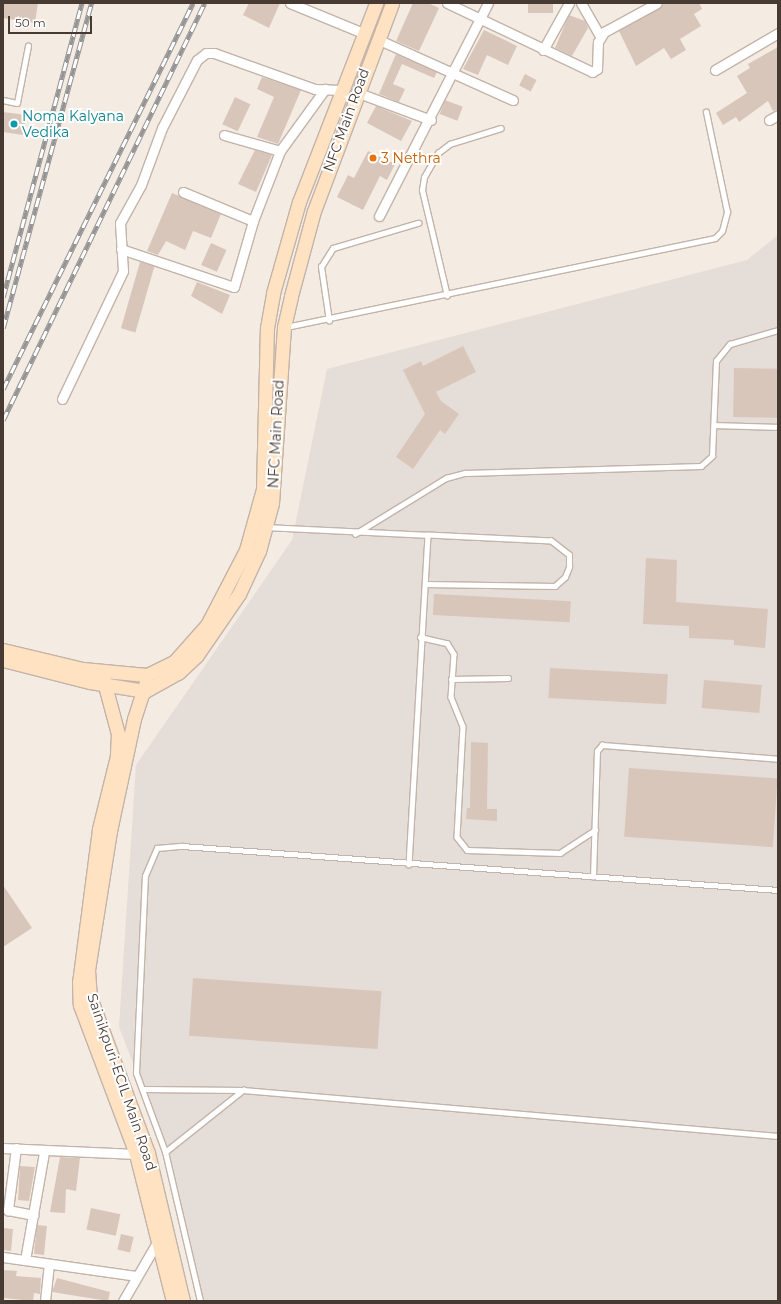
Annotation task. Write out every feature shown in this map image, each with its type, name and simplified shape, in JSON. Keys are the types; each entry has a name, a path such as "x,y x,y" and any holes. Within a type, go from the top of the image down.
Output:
{"main road":[{"name":"NFC Main Road","path":"3,650 103,672 147,675 174,662 207,625 228,588 254,526 263,489 266,343 273,293 299,202 363,33 376,3"},
{"name":"NFC Main Road","path":"145,691 178,673 197,655 239,594 266,527 276,475 284,328 314,211 356,92 392,3"},
{"path":"3,660 103,685 145,691"},
{"path":"103,672 103,685"},
{"name":"Sainikpuri-ECIL Main Road","path":"147,675 145,691 134,719 110,831 88,970 90,997 148,1153 183,1301"},
{"name":"Sainikpuri-ECIL Main Road","path":"103,685 114,713 117,756 99,829 79,982 85,1024 136,1154 159,1239 173,1301"}],"street":[{"path":"290,3 363,33"},
{"path":"447,3 481,17 543,50 592,72 597,69 600,36 581,3"},
{"path":"379,216 431,120 453,72 488,3"},
{"path":"543,50 569,3"},
{"path":"600,36 657,3"},
{"path":"716,70 778,33"},
{"path":"377,39 513,100"},
{"path":"62,399 123,271 120,224 142,185 162,128 196,60 206,53 214,52 325,89 341,90"},
{"path":"121,249 234,287 253,221 280,151 325,89"},
{"path":"356,92 431,120"},
{"path":"769,120 778,115"},
{"path":"224,135 280,151"},
{"path":"183,192 253,221"},
{"path":"3,1148 16,1148 44,1152 136,1154"},
{"path":"16,1148 8,1210 34,1215"},
{"path":"25,1260 44,1152"},
{"path":"123,1301 136,1276 159,1239"},
{"path":"3,1257 136,1276"},
{"path":"45,1301 49,1264"}],"lane":[{"path":"3,100 17,102 28,46"},
{"path":"284,328 329,321 715,238 722,231 727,212 706,112"},
{"path":"447,296 422,190 424,177 438,153 450,144 501,128"},
{"path":"329,321 321,267 333,248 418,223"},
{"path":"355,534 446,478 465,473 701,466 712,456 715,425 716,361 730,344 778,330"},
{"path":"715,425 778,427"},
{"path":"266,527 355,534 428,535 551,541 569,555 569,567 565,577 555,586 425,584"},
{"path":"409,864 420,637 428,535"},
{"path":"420,637 447,643 454,654 451,679 455,713 463,726 457,837 467,850 560,853 595,830"},
{"path":"451,679 508,678"},
{"path":"593,877 597,751 602,745 778,759"},
{"path":"200,1301 165,1152 136,1073 145,876 157,848 182,846 409,864 778,890"},
{"path":"143,1089 242,1090 778,1136"},
{"path":"165,1152 242,1090"}],"shaded area":[{"path":"778,235 778,1301 200,1301 155,1120 119,1027 136,765 292,540 327,369 747,260"}],"building":[{"path":"3,3 38,3 35,23 3,18"},
{"path":"249,3 280,3 269,28 243,15"},
{"path":"413,3 428,3 439,8 419,51 396,41"},
{"path":"528,3 553,3 553,13 528,13"},
{"path":"665,3 699,3 702,9 694,14 701,26 680,39 686,50 671,59 664,48 636,66 619,31"},
{"path":"569,15 585,21 588,28 572,56 555,48"},
{"path":"484,30 517,46 508,65 487,55 478,75 463,69"},
{"path":"778,47 778,109 773,111 768,101 739,122 736,117 723,125 716,113 747,93 737,76 750,68 748,64"},
{"path":"396,54 437,72 434,78 402,64 393,84 405,89 399,102 379,94"},
{"path":"525,74 537,80 531,91 519,86"},
{"path":"262,77 301,90 278,144 257,137 274,97 257,89"},
{"path":"235,97 250,104 238,131 222,124"},
{"path":"445,100 463,107 457,121 440,114"},
{"path":"376,106 412,121 401,141 367,123"},
{"name":"Noma Kalyana Vedika","path":"3,112 26,115 23,135 3,132"},
{"path":"255,150 272,155 256,192 238,184"},
{"path":"368,151 395,164 387,180 380,176 363,210 337,197 348,175 354,178"},
{"path":"172,193 221,214 211,238 193,231 185,250 166,241 158,255 147,251"},
{"path":"211,243 227,250 217,272 201,265"},
{"path":"140,262 154,266 135,332 121,328"},
{"path":"197,282 230,295 222,314 191,296"},
{"path":"463,346 476,372 436,392 441,401 459,414 445,434 440,430 413,469 396,457 425,414 403,370 421,361 423,366"},
{"path":"734,368 778,369 777,418 733,417"},
{"path":"646,558 677,560 676,602 768,609 765,648 734,645 734,640 689,638 689,626 643,624"},
{"path":"434,594 571,601 570,622 433,615"},
{"path":"550,668 668,674 666,704 548,698"},
{"path":"704,680 762,685 759,713 702,708"},
{"path":"471,742 488,743 487,809 497,809 497,821 466,819 467,808 470,808"},
{"path":"629,768 778,778 773,847 624,837"},
{"path":"3,885 32,928 3,947"},
{"path":"193,978 382,991 377,1049 189,1036"},
{"path":"60,1157 80,1158 76,1191 66,1189 65,1213 50,1212"},
{"path":"20,1166 35,1167 29,1201 18,1200"},
{"path":"91,1208 120,1214 116,1236 86,1230"},
{"path":"37,1225 47,1226 44,1255 34,1254"},
{"path":"3,1228 13,1229 11,1251 3,1250"},
{"path":"121,1234 134,1237 130,1253 117,1250"},
{"path":"3,1270 17,1271 16,1276 41,1278 40,1294 34,1293 33,1301 3,1298"},
{"path":"57,1278 110,1292 108,1301 52,1292"}],"railway":[{"path":"3,297 82,3"},
{"path":"3,328 91,3"},
{"path":"3,389 193,3"},
{"path":"3,420 205,3"}],"place":[{"name":"Noma Kalyana Vedika","path":"14,124"},
{"name":"3 Nethra","path":"373,158"}]}
